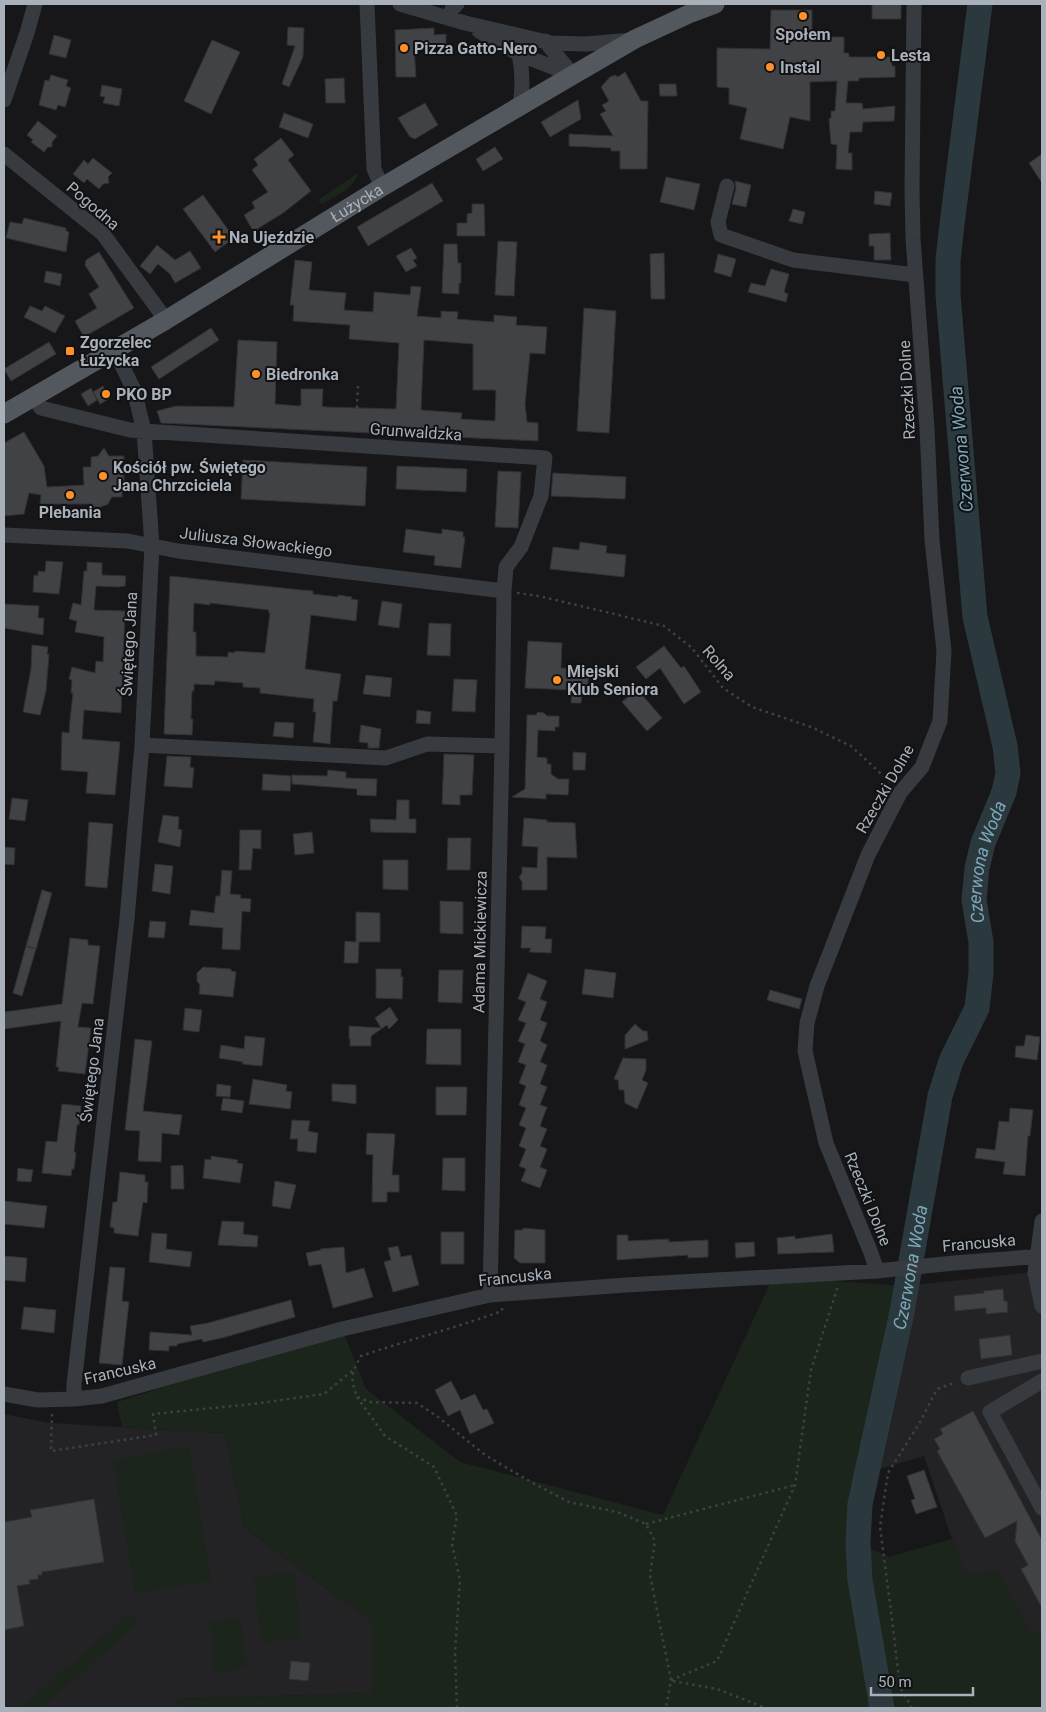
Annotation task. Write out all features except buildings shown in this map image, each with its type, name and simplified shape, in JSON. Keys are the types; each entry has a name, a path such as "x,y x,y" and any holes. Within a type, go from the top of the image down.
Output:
{"main road":[{"name":"Łużycka","path":"4,414 166,320 382,187 635,39 715,4"}],"street":[{"path":"4,100 35,4"},
{"path":"366,4 374,169 382,187"},
{"path":"400,4 465,23 544,41 586,44 635,39"},
{"path":"449,18 452,9 457,4"},
{"name":"Rzeczki Dolne","path":"877,1271 826,1143 805,1051 807,1023 817,986 844,921 868,855 900,793 922,767 940,722 944,651 932,540 912,189 914,4"},
{"path":"465,23 519,54 573,75"},
{"path":"544,41 573,75"},
{"path":"519,54 523,85 520,106"},
{"name":"Pogodna","path":"4,154 103,234 166,320"},
{"path":"727,186 718,222 722,235 793,260 916,275"},
{"path":"114,349 134,390 144,431 152,546"},
{"name":"Grunwaldzka","path":"34,398 41,408 130,430 545,458 541,496 521,546 506,567 504,591"},
{"name":"Juliusza Słowackiego","path":"4,535 128,541 178,551 504,591"},
{"name":"Świętego Jana","path":"74,1399 74,1384 127,919 142,745 152,546"},
{"name":"Adama Mickiewicza","path":"497,1294 504,591"},
{"path":"142,745 386,758 427,744 502,746"},
{"path":"1042,1221 1039,1256 1035,1273 1042,1306"},
{"name":"Francuska","path":"4,1394 38,1400 102,1396 342,1329 497,1294 626,1284 877,1271 954,1262 1039,1256"},
{"path":"968,1378 1042,1361"},
{"path":"1042,1381 990,1412 1042,1508"}],"path":[{"path":"357,408 358,386"},
{"name":"Rolna","path":"504,591 539,596 664,626 692,648 723,688 752,707 811,727 851,746 900,793"},
{"path":"671,1680 717,1661 795,1485 811,1370 842,1273"},
{"path":"457,1708 454,1652 460,1580 452,1544 457,1516 434,1467 384,1436 358,1397 351,1382 353,1370 361,1356 502,1311 497,1294"},
{"path":"52,1413 51,1451 156,1435 153,1414 253,1404 324,1394 353,1370"},
{"path":"912,1708 900,1686 880,1527 888,1473 919,1424 937,1389 968,1378"},
{"path":"358,1397 370,1402 417,1403 438,1417 484,1455 531,1482 570,1502 618,1512 646,1524 795,1485"},
{"path":"646,1524 655,1541 650,1575 671,1680 666,1708"},
{"path":"671,1680 716,1689 766,1708"}],"shaded area":[{"path":"358,173 353,183 343,192 322,204 318,200"},
{"path":"1042,1271 1042,1632 1030,1632 997,1571 967,1575 952,1539 924,1456 884,1468 867,1470 906,1286"},
{"path":"773,1277 906,1286 860,1504 858,1543 889,1557 952,1539 967,1575 997,1571 1030,1632 1042,1632 1042,1708 180,1708 178,1699 371,1693 371,1621 245,1528 225,1433 122,1427 117,1402 342,1329 366,1389 460,1462 663,1515"},
{"path":"4,1414 49,1423 225,1433 245,1528 371,1621 371,1693 178,1699 180,1708 4,1708"},
{"path":"189,1447 211,1581 135,1593 113,1460"},
{"path":"294,1573 301,1638 261,1642 254,1577"},
{"path":"129,1613 138,1623 42,1708 21,1708"},
{"path":"240,1618 246,1668 215,1672 210,1621"}],"waterway":[{"name":"Czerwona Woda","path":"882,1708 860,1580 858,1543 860,1504 902,1312 940,1096 951,1061 977,1008 981,973 981,942 974,900 977,868 983,843 1004,792 1008,773 1005,746 975,617 948,295 948,260 980,4"}],"place":[{"name":"Społem","path":"803,16"},
{"name":"Pizza Gatto-Nero","path":"404,48"},
{"name":"Lesta","path":"881,55"},
{"name":"Instal","path":"770,67"},
{"name":"Na Ujeździe","path":"219,237"},
{"name":"Zgorzelec Łużycka","path":"70,351"},
{"name":"Biedronka","path":"256,374"},
{"name":"PKO BP","path":"106,394"},
{"name":"Kościół pw. Świętego Jana Chrzciciela","path":"103,476"},
{"name":"Plebania","path":"70,495"},
{"name":"Miejski Klub Seniora","path":"557,680"}]}
